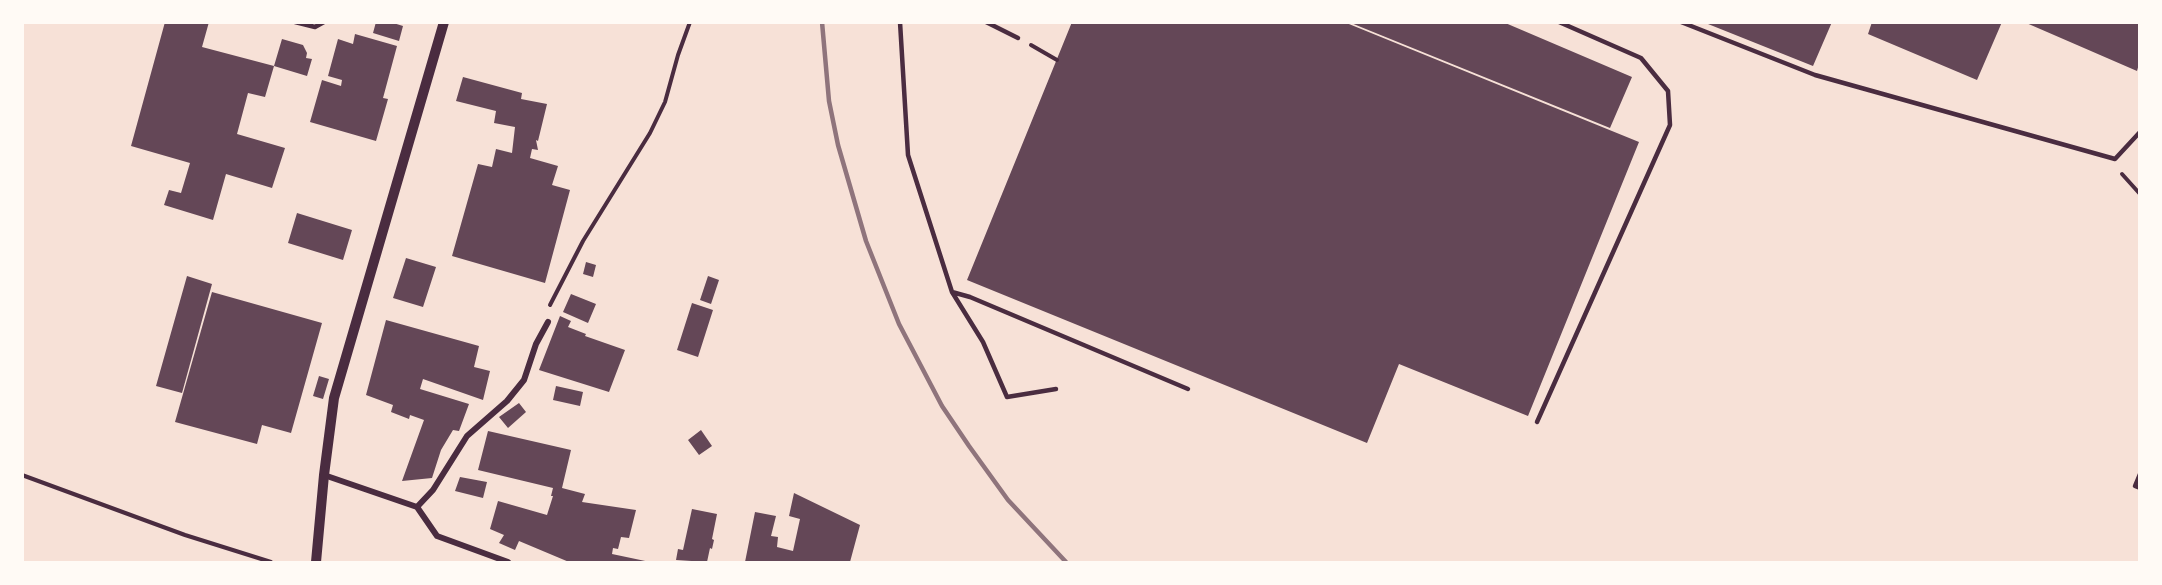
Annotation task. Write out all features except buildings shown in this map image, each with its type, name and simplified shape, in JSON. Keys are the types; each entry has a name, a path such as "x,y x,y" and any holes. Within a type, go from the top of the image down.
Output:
{"street":[{"path":"316,562 334,398 444,22"},
{"path":"417,507 433,490 466,436 507,401 524,380 536,344 548,321"},
{"path":"324,476 417,507 437,536 507,562"}],"lane":[{"path":"295,22 315,27 324,22"},
{"path":"900,22 908,154 952,292 983,342 1007,397 1056,389"},
{"path":"986,22 1018,38"},
{"path":"1537,422 1670,124 1668,90 1641,58 1559,22"},
{"path":"1681,22 1815,75 2115,159 2139,132"},
{"path":"952,292 970,297 1188,389"},
{"path":"2139,474 2135,486 2139,488"}],"path":[{"path":"548,321 544,316 583,241 650,133 665,102 690,22"},
{"path":"1018,38 1057,60"},
{"path":"2115,159 2124,177 2139,194"},
{"path":"22,475 165,528 271,562"}],"railway":[{"path":"822,22 829,101 838,145 866,241 899,324 942,406 969,446 1008,500 1066,562"}]}
